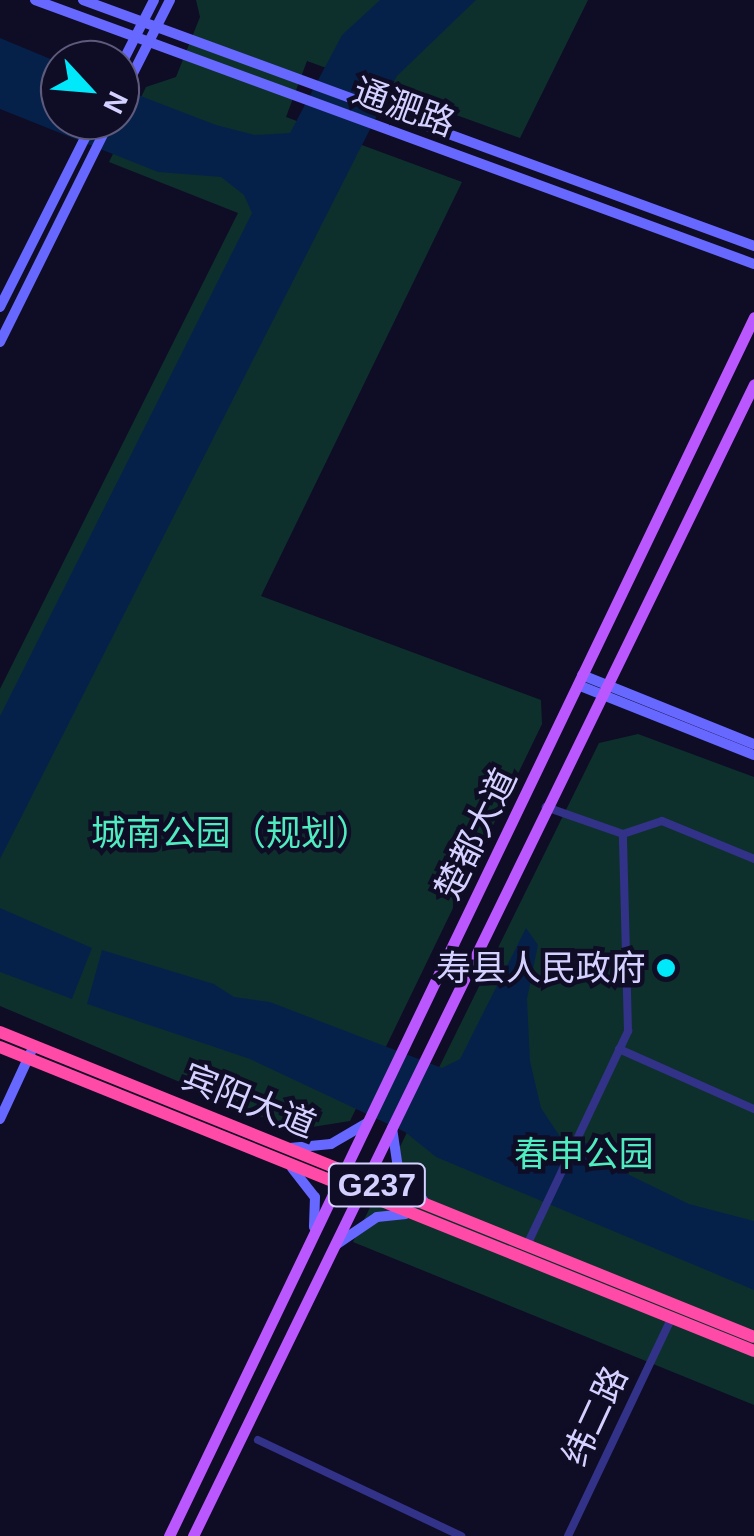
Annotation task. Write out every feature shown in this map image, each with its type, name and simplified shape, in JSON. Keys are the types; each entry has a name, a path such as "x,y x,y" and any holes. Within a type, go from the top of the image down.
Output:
{"highway":[{"name":"宾阳大道","path":"0,1032 31,1052 428,1212 754,1352"},
{"name":"宾阳大道","path":"0,1046 31,1052"},
{"name":"宾阳大道","path":"428,1212 527,1245 754,1337"}],"main road":[{"name":"通淝路","path":"35,0 754,264"},
{"name":"通淝路","path":"83,0 754,246"},
{"path":"134,40 154,0"},
{"path":"140,59 170,0"},
{"path":"0,307 84,140"},
{"path":"0,342 100,140"},
{"name":"楚都大道","path":"169,1536 754,317"},
{"name":"楚都大道","path":"193,1536 599,694 754,384"},
{"path":"580,680 599,694 754,756"},
{"path":"580,680 754,744"},
{"path":"0,1118 31,1052"},
{"path":"311,1240 315,1197 281,1153 332,1144 368,1120"},
{"path":"392,1127 406,1184 428,1212"},
{"path":"333,1248 376,1217 428,1212"},
{"path":"252,1362 273,1372"},
{"path":"226,1417 236,1416 246,1427"}],"street":[{"path":"545,806 623,834 662,821 754,859"},
{"path":"527,1245 628,1031 623,834"},
{"path":"620,1049 754,1109"},
{"name":"纬二路","path":"568,1536 672,1319"},
{"path":"258,1440 461,1536"}],"green space":[{"name":"城南公园（规划）","path":"196,0 588,0 520,138 307,61 286,117 462,182 261,596 541,700 542,724 350,1121 293,1130 0,1006 0,689 238,213 109,162 120,140 140,140 140,99 146,87 176,77 200,17"},
{"name":"春申公园","path":"638,734 754,777 754,1405 353,1242 599,743"}],"water":[{"path":"380,0 476,0 397,76 0,859 0,716 252,213 244,195 221,177 158,172 78,140 140,140 140,96 216,125 255,135 290,133 342,35"},
{"path":"0,38 40,55 40,125 0,109"},
{"path":"0,908 92,948 72,999 0,972"},
{"path":"526,928 538,945 527,999 530,1061 541,1108 563,1141 586,1143 605,1163 689,1204 754,1221 754,1290 436,1157 405,1132 250,1059 87,1004 102,950 214,984 234,997 270,1002 442,1068 460,1059"}],"place":[{"name":"寿县人民政府","path":"666,968"}]}
